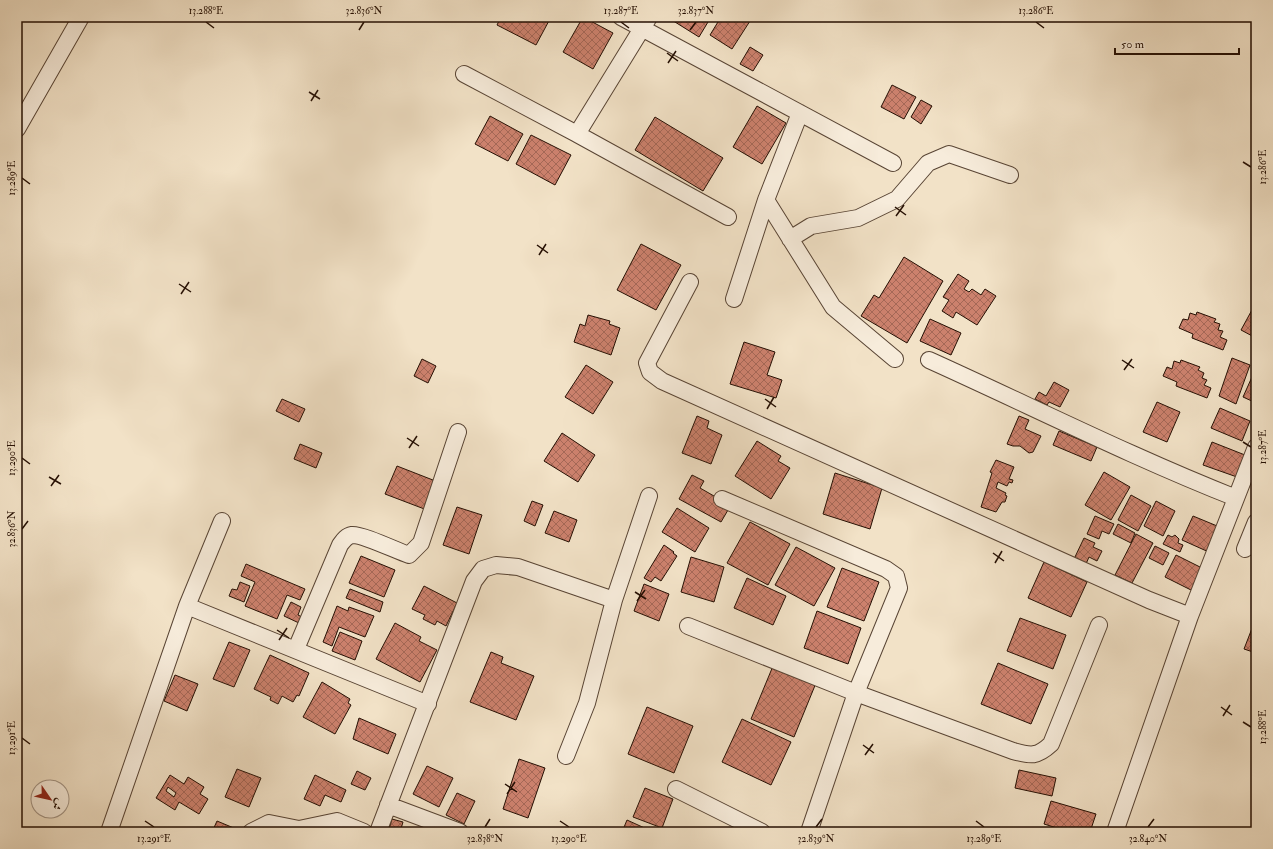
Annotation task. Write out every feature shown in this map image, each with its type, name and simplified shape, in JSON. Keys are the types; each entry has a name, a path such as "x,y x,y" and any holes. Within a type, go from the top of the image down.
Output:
{"street":[{"path":"17,129 81,17"},
{"path":"621,17 646,23 800,113 893,163"},
{"path":"577,134 646,23"},
{"path":"464,74 728,217"},
{"path":"734,299 766,200 800,113"},
{"path":"790,240 810,226 858,218 897,199 928,163 949,154 1010,175"},
{"path":"766,200 833,307 896,359"},
{"path":"690,282 648,363 650,372 662,381 1149,600 1190,616"},
{"path":"929,360 1083,430 1164,469 1236,498"},
{"path":"296,649 340,545 345,538 353,535 365,537 409,555 415,551 421,543 458,432"},
{"path":"1115,832 1190,616 1256,447"},
{"path":"566,756 587,703 614,600 649,496"},
{"path":"722,499 886,569 896,576 899,588 856,693 809,832"},
{"path":"109,832 187,606 222,521"},
{"path":"1245,549 1256,522"},
{"path":"378,832 474,581 483,569 496,565 518,568 614,600"},
{"path":"187,606 296,649 428,704"},
{"path":"688,626 856,693 1013,751 1031,756 1043,751 1051,744 1099,625"},
{"path":"676,790 762,832"},
{"path":"388,805 460,832"},
{"path":"251,832 269,823 299,829 337,821 364,832"}],"building":[{"path":"501,17 551,17 536,45 497,25"},
{"path":"583,17 613,33 593,69 563,52"},
{"path":"667,17 711,17 699,37"},
{"path":"721,17 745,17 750,21 732,49 710,35"},
{"path":"750,47 763,55 753,71 740,64"},
{"path":"892,85 916,97 904,119 881,107"},
{"path":"921,100 932,106 921,124 911,117"},
{"path":"757,106 786,123 762,164 733,147"},
{"path":"490,116 523,134 508,161 475,144"},
{"path":"655,117 723,158 703,191 635,150"},
{"path":"531,135 571,155 555,185 516,164"},
{"path":"641,244 681,265 656,310 617,290"},
{"path":"904,257 943,281 907,343 861,316 874,295 879,298"},
{"path":"958,274 969,281 964,289 969,292 972,289 981,295 985,289 996,296 977,325 956,312 953,318 942,311 949,300 943,297"},
{"path":"1253,308 1256,310 1256,338 1241,330"},
{"path":"1197,312 1216,319 1214,322 1220,324 1218,330 1223,331 1220,337 1227,340 1223,350 1192,338 1193,334 1179,328 1183,319 1188,320 1190,313 1196,315"},
{"path":"588,315 610,321 609,324 620,328 611,355 574,342 580,324 585,326"},
{"path":"930,319 961,333 951,355 920,341"},
{"path":"744,342 775,352 767,375 782,380 776,398 730,384"},
{"path":"1232,358 1250,365 1236,404 1219,396"},
{"path":"422,359 436,366 428,383 414,376"},
{"path":"1181,360 1200,367 1198,370 1204,373 1202,378 1207,380 1204,385 1211,388 1207,398 1176,386 1177,382 1163,376 1167,367 1172,369 1174,361 1180,363"},
{"path":"586,365 613,382 593,414 565,397"},
{"path":"1256,368 1256,396 1254,402 1243,397"},
{"path":"1054,382 1069,390 1060,407 1049,402 1047,405 1035,399 1039,392 1046,396"},
{"path":"282,399 305,409 299,422 276,411"},
{"path":"1157,402 1180,412 1167,442 1143,432"},
{"path":"1220,408 1250,421 1242,441 1211,428"},
{"path":"697,416 709,421 707,428 722,435 711,464 682,453"},
{"path":"1019,416 1029,420 1025,429 1041,436 1033,452 1029,453 1020,446 1007,444"},
{"path":"1059,431 1097,447 1091,461 1053,445"},
{"path":"562,433 595,455 578,482 544,461"},
{"path":"757,441 781,456 778,461 790,468 771,499 735,476"},
{"path":"1212,442 1245,455 1237,477 1203,465"},
{"path":"300,444 322,453 316,468 294,459"},
{"path":"996,460 1014,467 1009,479 1013,480 1012,483 1009,482 1007,486 998,482 996,488 1006,493 1005,495 1007,496 1005,502 1002,502 996,512 981,507 992,473 990,472"},
{"path":"397,466 438,482 427,510 385,494"},
{"path":"1104,472 1130,487 1111,520 1085,505"},
{"path":"835,473 882,488 870,529 823,514"},
{"path":"692,475 704,481 700,488 721,500 718,505 728,510 721,522 679,499"},
{"path":"1131,495 1151,506 1138,531 1118,520"},
{"path":"532,501 543,505 535,526 524,521"},
{"path":"1156,501 1175,511 1163,536 1144,526"},
{"path":"457,507 482,515 469,554 443,545"},
{"path":"677,508 709,528 695,552 662,532"},
{"path":"554,511 577,520 569,542 545,533"},
{"path":"1095,516 1114,524 1109,534 1102,531 1099,539 1087,534"},
{"path":"1193,516 1222,528 1211,553 1182,540"},
{"path":"750,522 790,544 768,585 727,563"},
{"path":"1118,524 1135,533 1131,543 1113,534"},
{"path":"1136,534 1153,543 1132,583 1115,575"},
{"path":"1168,535 1172,537 1175,535 1179,539 1178,543 1183,545 1180,552 1163,544"},
{"path":"1084,538 1095,543 1093,547 1102,551 1097,561 1089,557 1086,564 1074,559"},
{"path":"664,545 677,556 661,581 655,577 651,582 644,578"},
{"path":"1155,546 1169,553 1163,565 1149,558"},
{"path":"796,547 835,568 814,606 775,585"},
{"path":"1176,555 1206,570 1195,592 1165,577"},
{"path":"361,556 395,570 384,597 349,583"},
{"path":"691,557 724,567 714,602 681,592"},
{"path":"1044,562 1087,582 1071,617 1028,598"},
{"path":"246,564 305,589 300,600 287,595 277,619 245,606 255,582 241,576"},
{"path":"842,568 879,582 864,621 827,607"},
{"path":"747,578 786,596 773,625 734,608"},
{"path":"240,582 250,586 244,602 229,596 232,589 237,590"},
{"path":"644,584 669,594 659,621 634,611"},
{"path":"424,586 457,603 446,626 437,621 435,625 423,619 425,615 412,609"},
{"path":"350,589 383,602 380,612 346,598"},
{"path":"291,602 301,607 298,615 302,617 299,623 284,616"},
{"path":"337,606 348,611 349,607 374,616 365,637 339,627 332,646 323,642"},
{"path":"817,611 861,628 848,664 804,648"},
{"path":"1020,618 1066,635 1053,669 1007,651"},
{"path":"1256,618 1256,653 1244,649"},
{"path":"395,623 421,637 419,641 437,650 420,682 376,659"},
{"path":"340,632 362,641 355,660 332,651"},
{"path":"229,642 250,650 234,687 213,679"},
{"path":"491,652 503,657 501,663 534,676 516,720 470,702"},
{"path":"270,655 309,673 299,696 297,695 293,702 282,696 278,704 270,700 271,697 254,689"},
{"path":"998,663 1048,684 1031,724 981,704"},
{"path":"773,666 816,683 794,737 751,719"},
{"path":"175,675 198,684 187,711 164,701"},
{"path":"322,682 350,699 348,703 351,705 335,734 303,717"},
{"path":"647,707 693,726 674,773 628,754"},
{"path":"359,718 396,734 388,754 353,739"},
{"path":"742,719 791,742 771,785 722,762"},
{"path":"519,759 545,768 528,818 503,809"},
{"path":"427,766 453,778 439,807 413,794"},
{"path":"237,769 261,778 249,807 225,797"},
{"path":"1019,770 1056,778 1052,796 1015,788"},
{"path":"357,771 371,778 365,790 351,784"},
{"path":"170,775 184,784 188,777 204,787 200,794 208,799 199,814 179,802 175,810 156,798","holes":["168,787 176,793 174,797 166,791"]},
{"path":"315,775 346,790 341,802 325,795 320,806 304,799"},
{"path":"645,788 673,799 662,828 633,817"},
{"path":"457,793 475,801 464,824 446,815"},
{"path":"1051,801 1096,814 1090,832 1070,832 1044,824"},
{"path":"392,819 403,822 400,832 388,832"},
{"path":"627,820 649,830 648,832 622,832"},
{"path":"217,821 241,831 212,832"}]}
